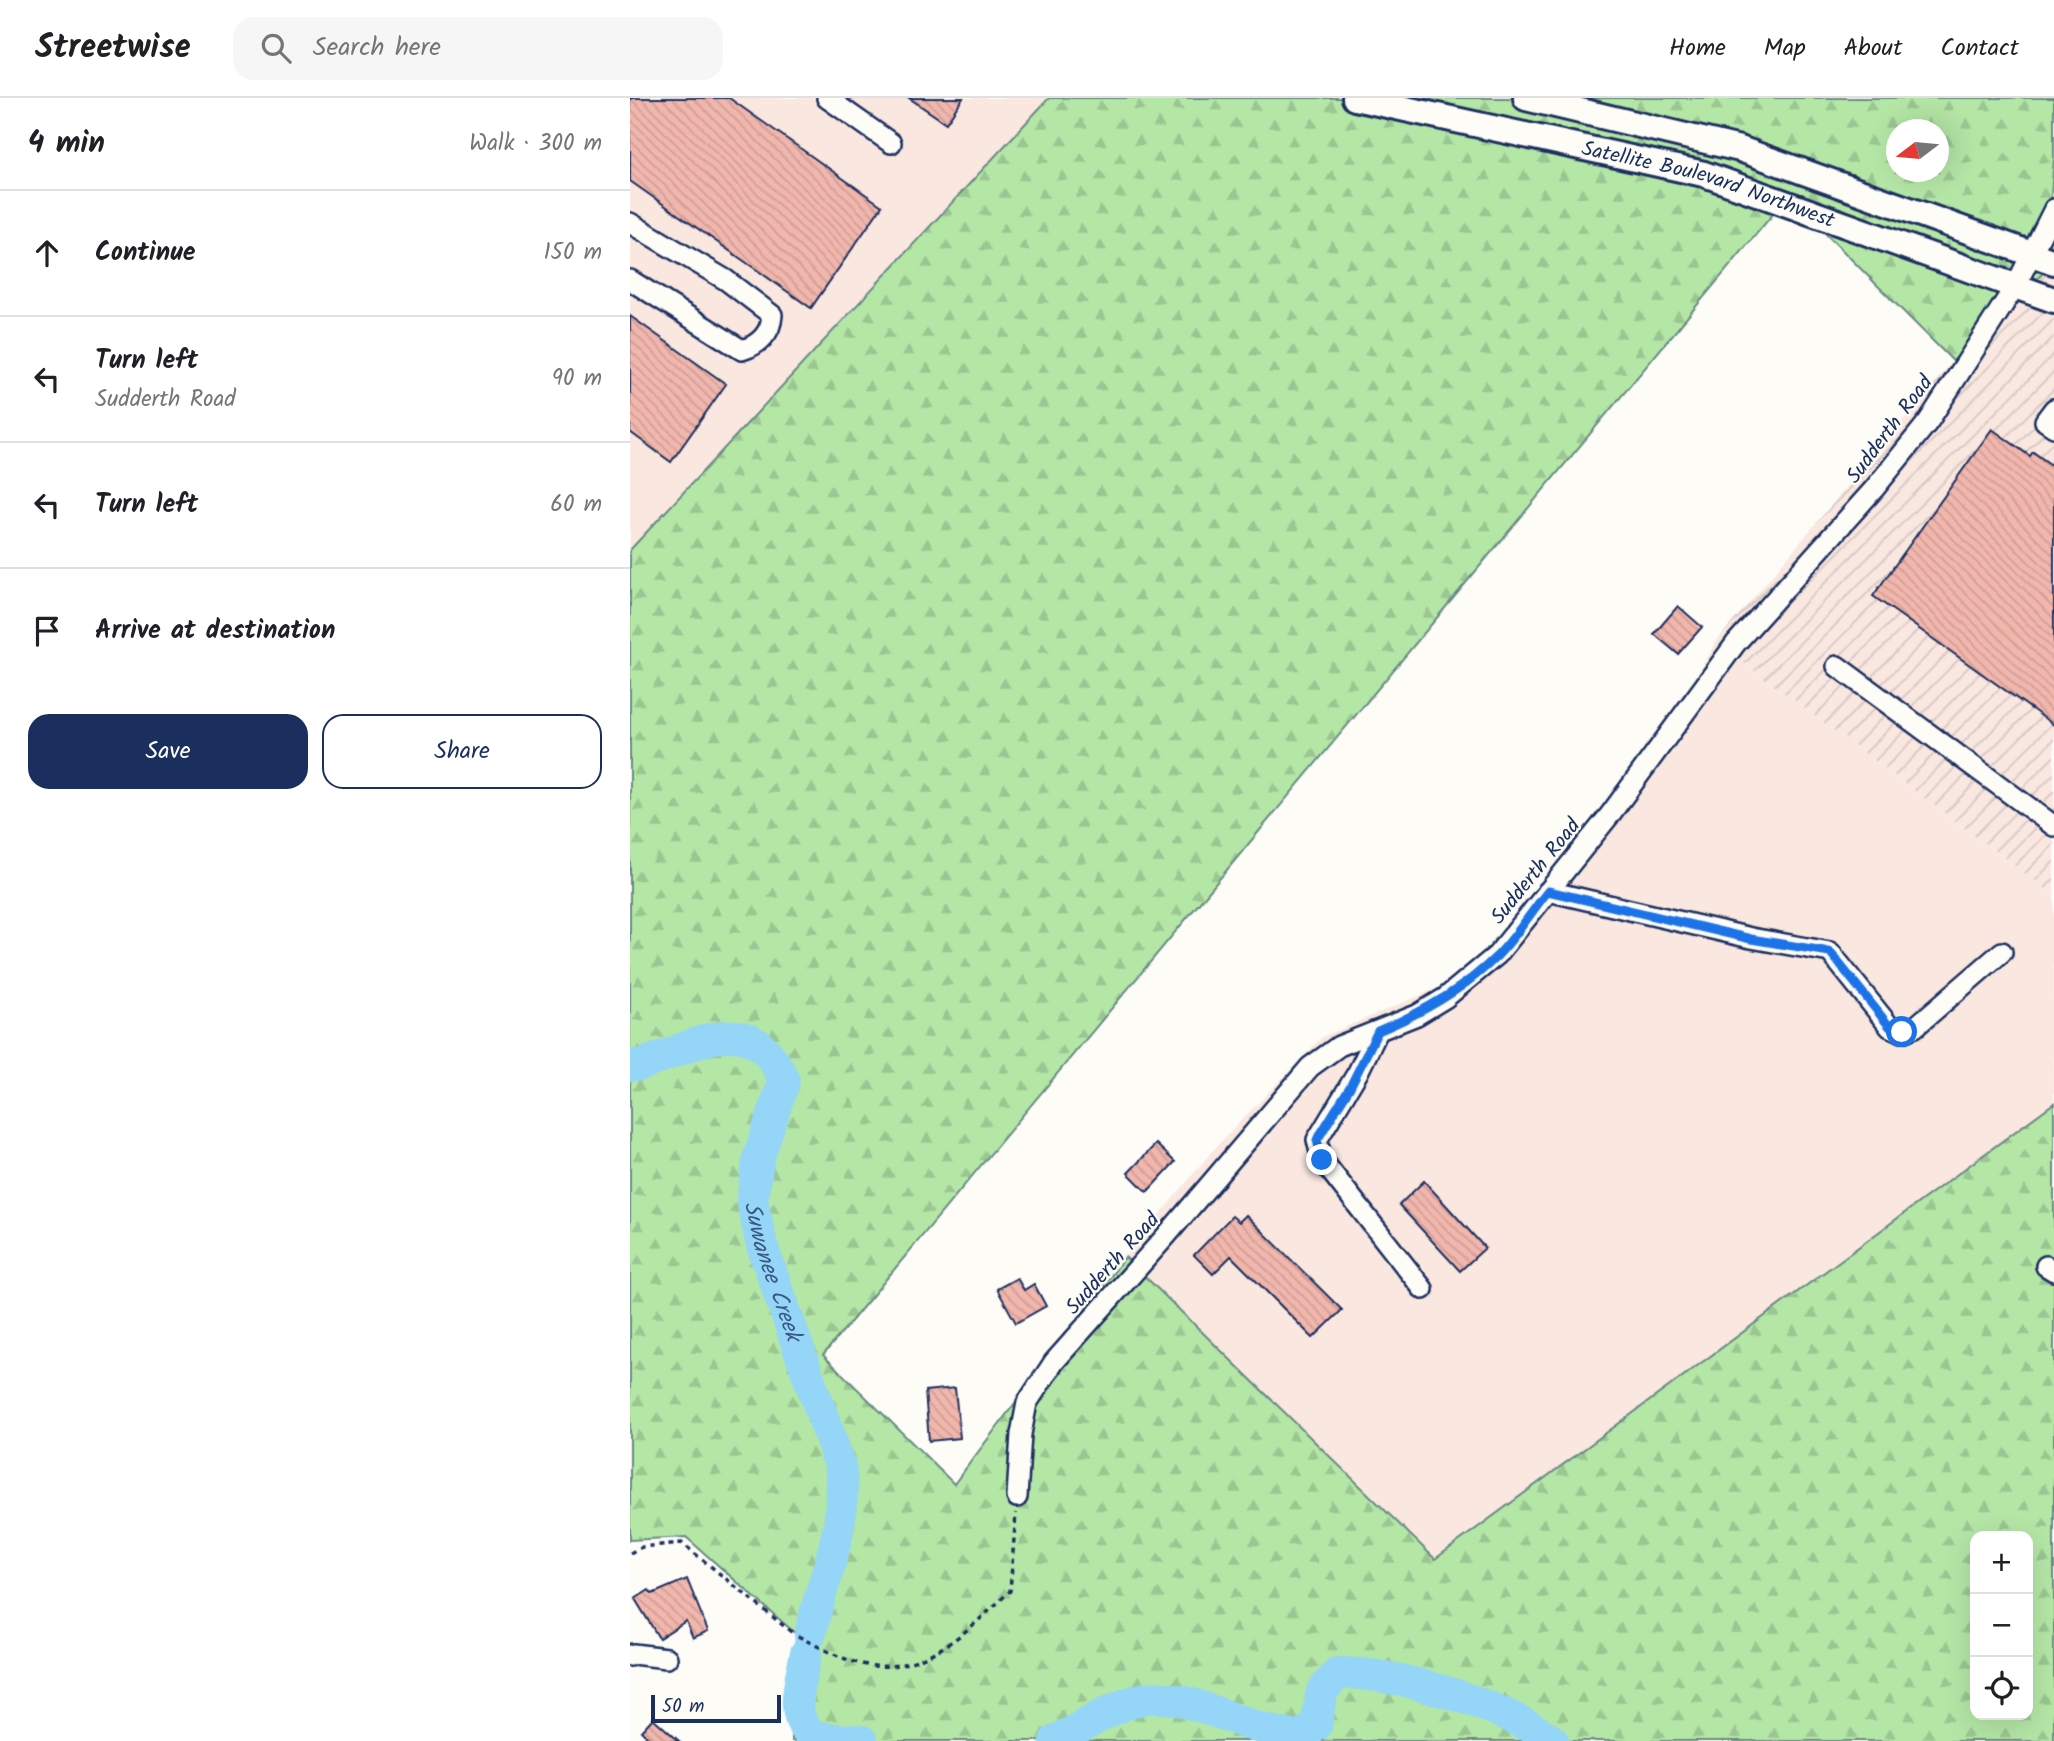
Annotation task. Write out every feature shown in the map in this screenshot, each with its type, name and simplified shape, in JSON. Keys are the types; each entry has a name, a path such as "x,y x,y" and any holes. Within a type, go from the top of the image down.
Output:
{"main road":[{"name":"Satellite Boulevard Northwest","path":"1356,98 1703,174 2054,300"},
{"name":"Satellite Boulevard Northwest","path":"1526,98 1740,149 2044,258"}],"street":[{"path":"827,98 891,143"},
{"name":"Sudderth Road","path":"1017,1497 1021,1434 1027,1403 1054,1362 1167,1236 1310,1068 1339,1046 1418,1015 1445,998 1487,964 1609,816 1736,643 1874,489 1927,422 2016,285 2044,258 2054,209"},
{"path":"630,223 726,280 772,315 772,326 756,346 742,350 630,280"},
{"path":"2054,409 2045,421 2054,427"},
{"path":"1837,666 2054,826"},
{"path":"1548,891 1751,939 1830,952 1890,1027 1902,1032 1915,1027 2002,952"},
{"path":"1378,1031 1354,1080 1317,1140 1322,1160 1423,1289"},
{"path":"630,1657 634,1654 667,1658"}],"path":[{"path":"630,1553 642,1547 682,1543 796,1636 867,1665 905,1664 941,1649 967,1631 1010,1591 1017,1497"}],"shaded area":[{"path":"630,98 1049,98 630,550"},
{"path":"2054,158 2054,895 1716,642 1953,361 2045,271"},
{"path":"1716,642 2054,895 2054,1103 1435,1559 1125,1257 1213,1150 1322,1037 1501,961 1653,754"}],"green space":[{"path":"1049,98 2054,98 2054,158 2045,271 1953,361 1788,196 823,1355 954,1484 1125,1257 1435,1559 2054,1103 2054,1741 792,1741 796,1634 686,1537 630,1540 630,550"}],"building":[{"path":"630,98 729,98 882,206 811,308 630,181"},
{"path":"909,98 963,98 946,123"},
{"path":"630,316 726,384 671,462 630,432"},
{"path":"1992,429 2030,456 2033,452 2054,467 2054,725 1873,596"},
{"path":"1678,606 1702,627 1678,654 1654,634"},
{"path":"1156,1144 1175,1162 1147,1192 1128,1173"},
{"path":"1424,1181 1485,1248 1460,1271 1399,1205"},
{"path":"1246,1215 1342,1310 1313,1338 1231,1256 1213,1274 1194,1255 1232,1216 1239,1222"},
{"path":"1017,1278 1024,1290 1034,1284 1046,1306 1016,1323 997,1289"},
{"path":"955,1388 960,1438 929,1441 925,1391"},
{"path":"687,1579 708,1631 693,1638 686,1621 659,1638 635,1599 649,1590 652,1594"},
{"path":"653,1718 679,1741 652,1741 641,1731"}],"waterway":[{"name":"Suwanee Creek","path":"630,1065 640,1065 702,1041 739,1037 756,1043 771,1057 784,1081 759,1156 752,1200 762,1246 840,1465 842,1488 838,1531 810,1635"},
{"name":"Suwanee Creek","path":"806,1653 798,1700 802,1722 808,1731 819,1737 862,1741"},
{"name":"Suwanee Creek","path":"1055,1741 1117,1708 1156,1697 1196,1705 1280,1734 1300,1736 1316,1726 1322,1691 1338,1673 1391,1678 1450,1693 1506,1715 1553,1741"}],"route":[{"path":"1322,1160 1317,1140 1350,1087 1378,1031 1418,1015 1445,998 1497,955 1548,891 1751,939 1830,952 1890,1027 1902,1032"}]}
